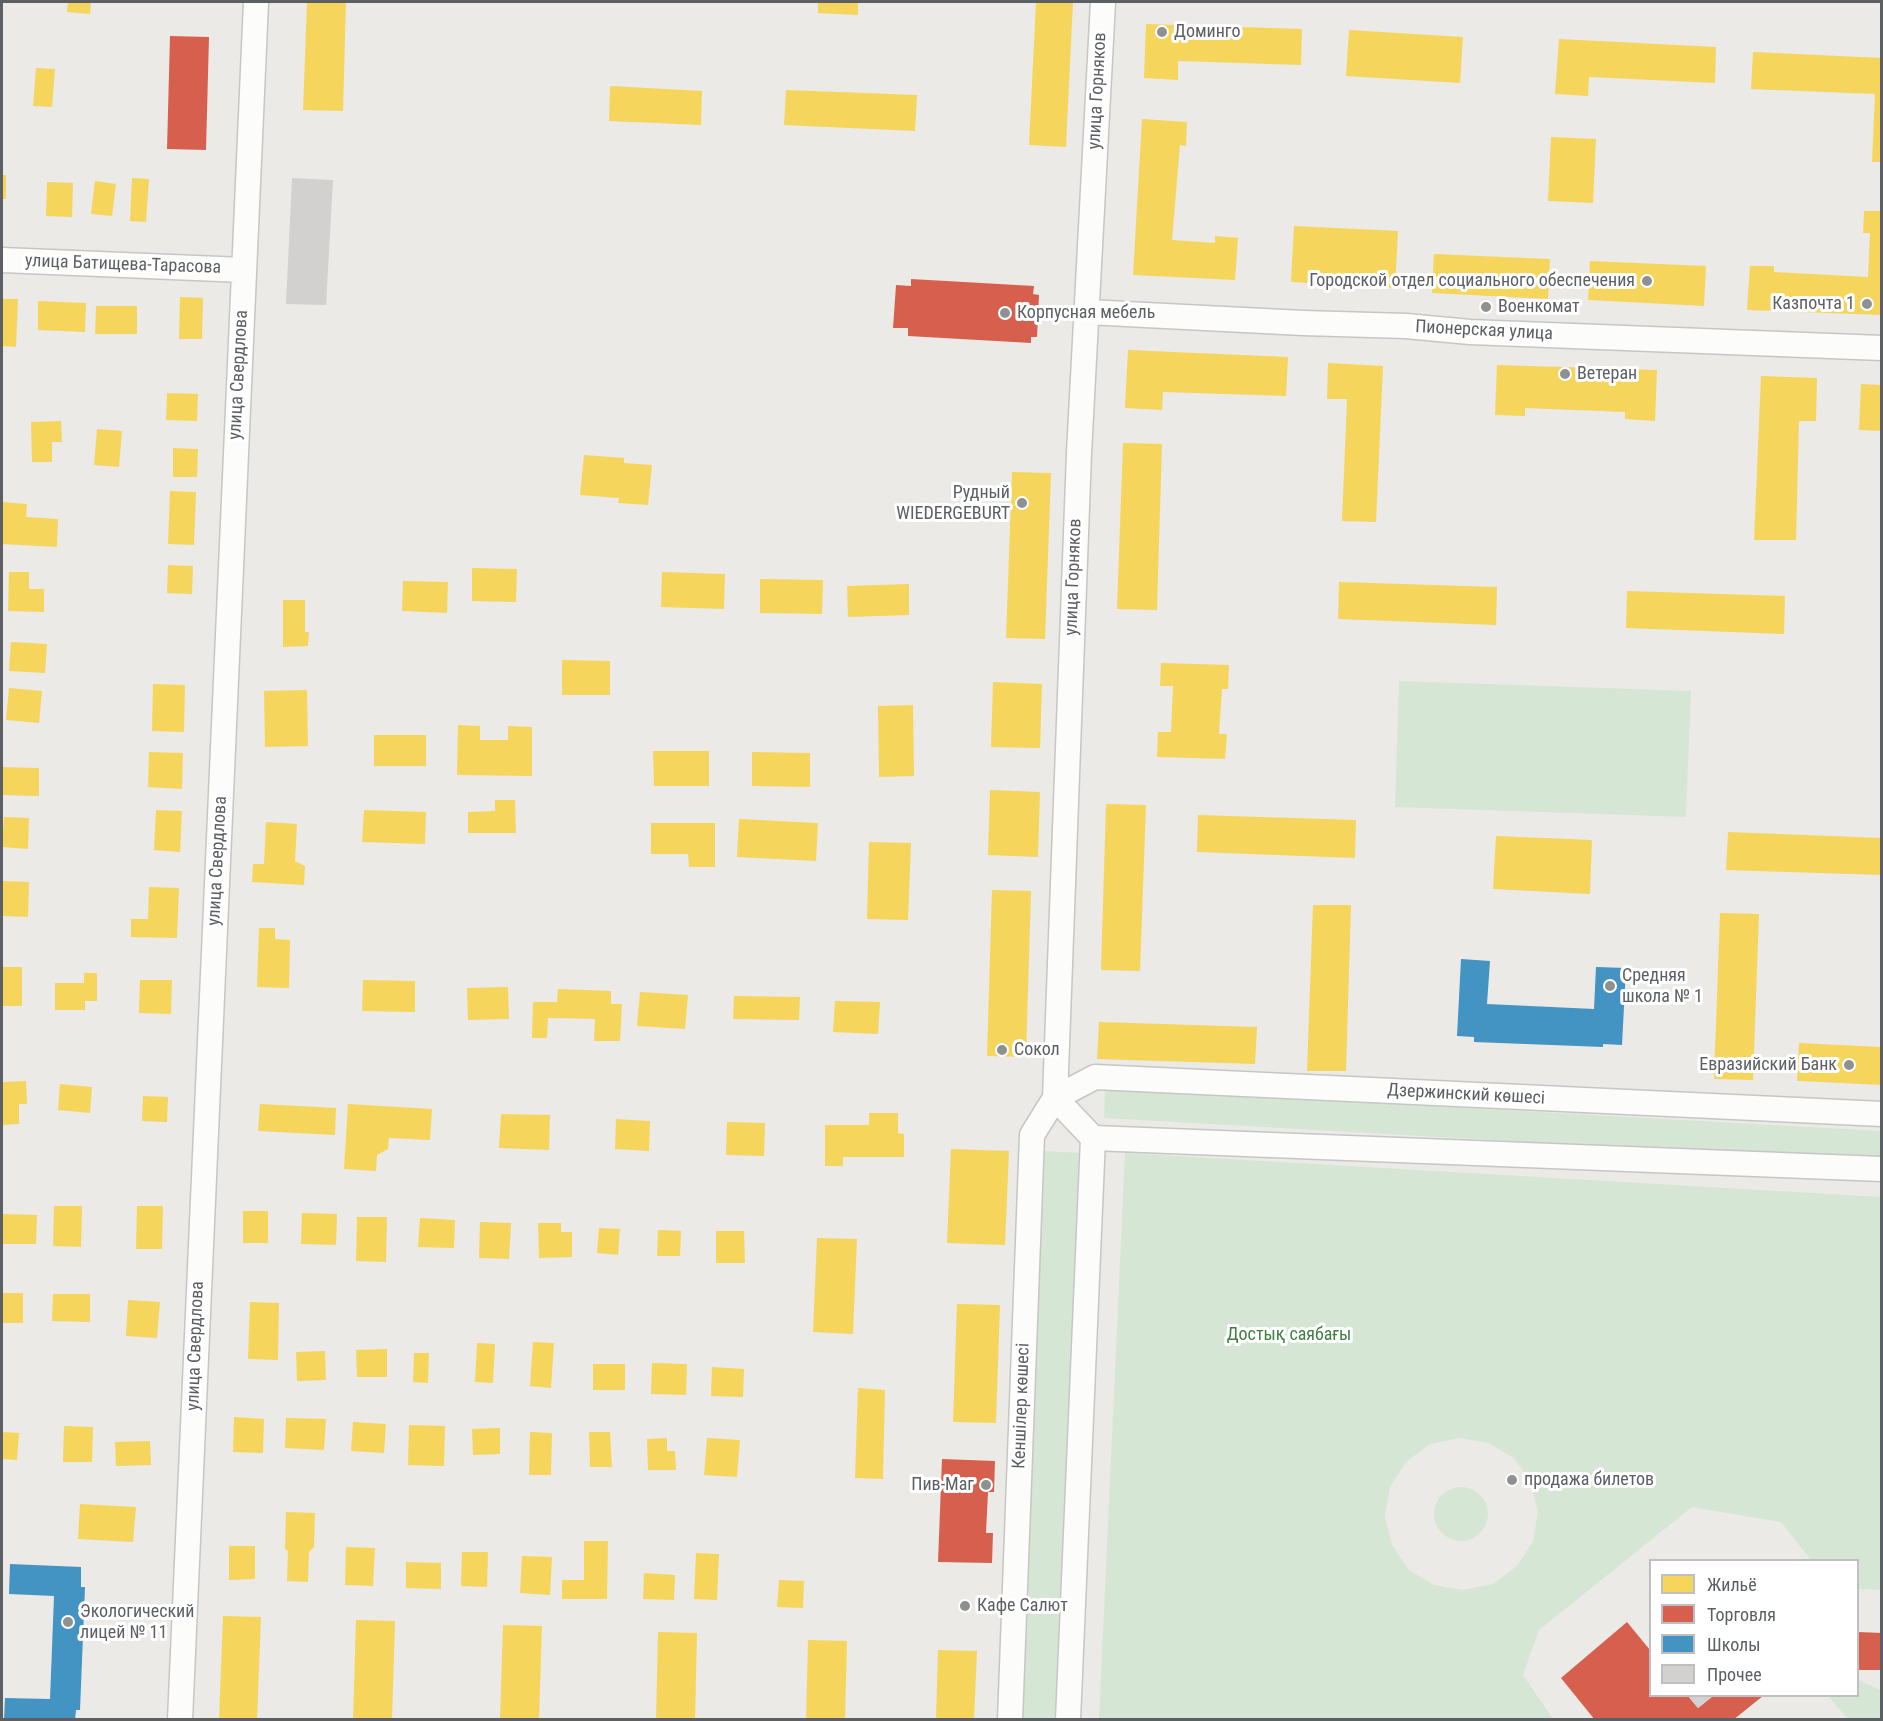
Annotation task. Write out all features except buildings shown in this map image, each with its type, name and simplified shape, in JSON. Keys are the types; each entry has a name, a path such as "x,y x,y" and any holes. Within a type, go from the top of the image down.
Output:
{"street":[{"name":"улица Свердлова","path":"180,1719 255,2"},
{"name":"улица Горняков","path":"1056,1098 1077,500 1103,2"},
{"name":"улица Батищева-Тарасова","path":"2,260 244,270"},
{"name":"Пионерская улица","path":"1087,312 1291,323 1406,326 1470,332 1881,348"},
{"name":"Дзержинский көшесі","path":"1056,1098 1095,1077 1881,1114"},
{"path":"1056,1098 1093,1138 1881,1169"},
{"name":"Кеншілер көшесі","path":"1010,1719 1032,1135 1056,1098"},
{"path":"1068,1719 1093,1138"}],"green space":[{"path":"1399,681 1691,691 1686,817 1395,807"},
{"path":"1105,1088 1881,1131 1881,1162 1104,1118"},
{"path":"1044,1151 1080,1153 1056,1719 1019,1720"},
{"name":"Достық саябағы","path":"1125,1153 1881,1197 1881,1590 1859,1589 1859,1559 1810,1559 1781,1522 1692,1507 1539,1630 1523,1675 1553,1719 1099,1719","holes":["1459,1438 1489,1443 1514,1458 1531,1483 1538,1512 1533,1541 1517,1566 1493,1584 1463,1590 1434,1585 1409,1570 1392,1545 1385,1516 1390,1487 1406,1462 1430,1444"]},
{"path":"1456,1487 1466,1487 1476,1491 1484,1499 1488,1514 1484,1529 1476,1537 1466,1541 1456,1541 1446,1537 1438,1529 1434,1519 1434,1509 1438,1499 1446,1491"},
{"path":"1859,1680 1881,1690 1881,1719 1848,1719 1829,1697 1859,1697"}],"place":[{"name":"Доминго","path":"1162,32"},
{"name":"Городской отдел социального обеспечения","path":"1647,281"},
{"name":"Казпочта 1","path":"1867,304"},
{"name":"Военкомат","path":"1486,307"},
{"name":"Корпусная мебель","path":"1005,313"},
{"name":"Ветеран","path":"1565,374"},
{"name":"Рудный WIEDERGEBURT","path":"1022,503"},
{"name":"Средняя школа № 1","path":"1610,986"},
{"name":"Сокол","path":"1002,1050"},
{"name":"Евразийский Банк","path":"1849,1065"},
{"name":"продажа билетов","path":"1512,1480"},
{"name":"Пив-Маг","path":"986,1485"},
{"name":"Кафе Салют","path":"965,1606"},
{"name":"Экологический лицей № 11","path":"68,1622"}]}
